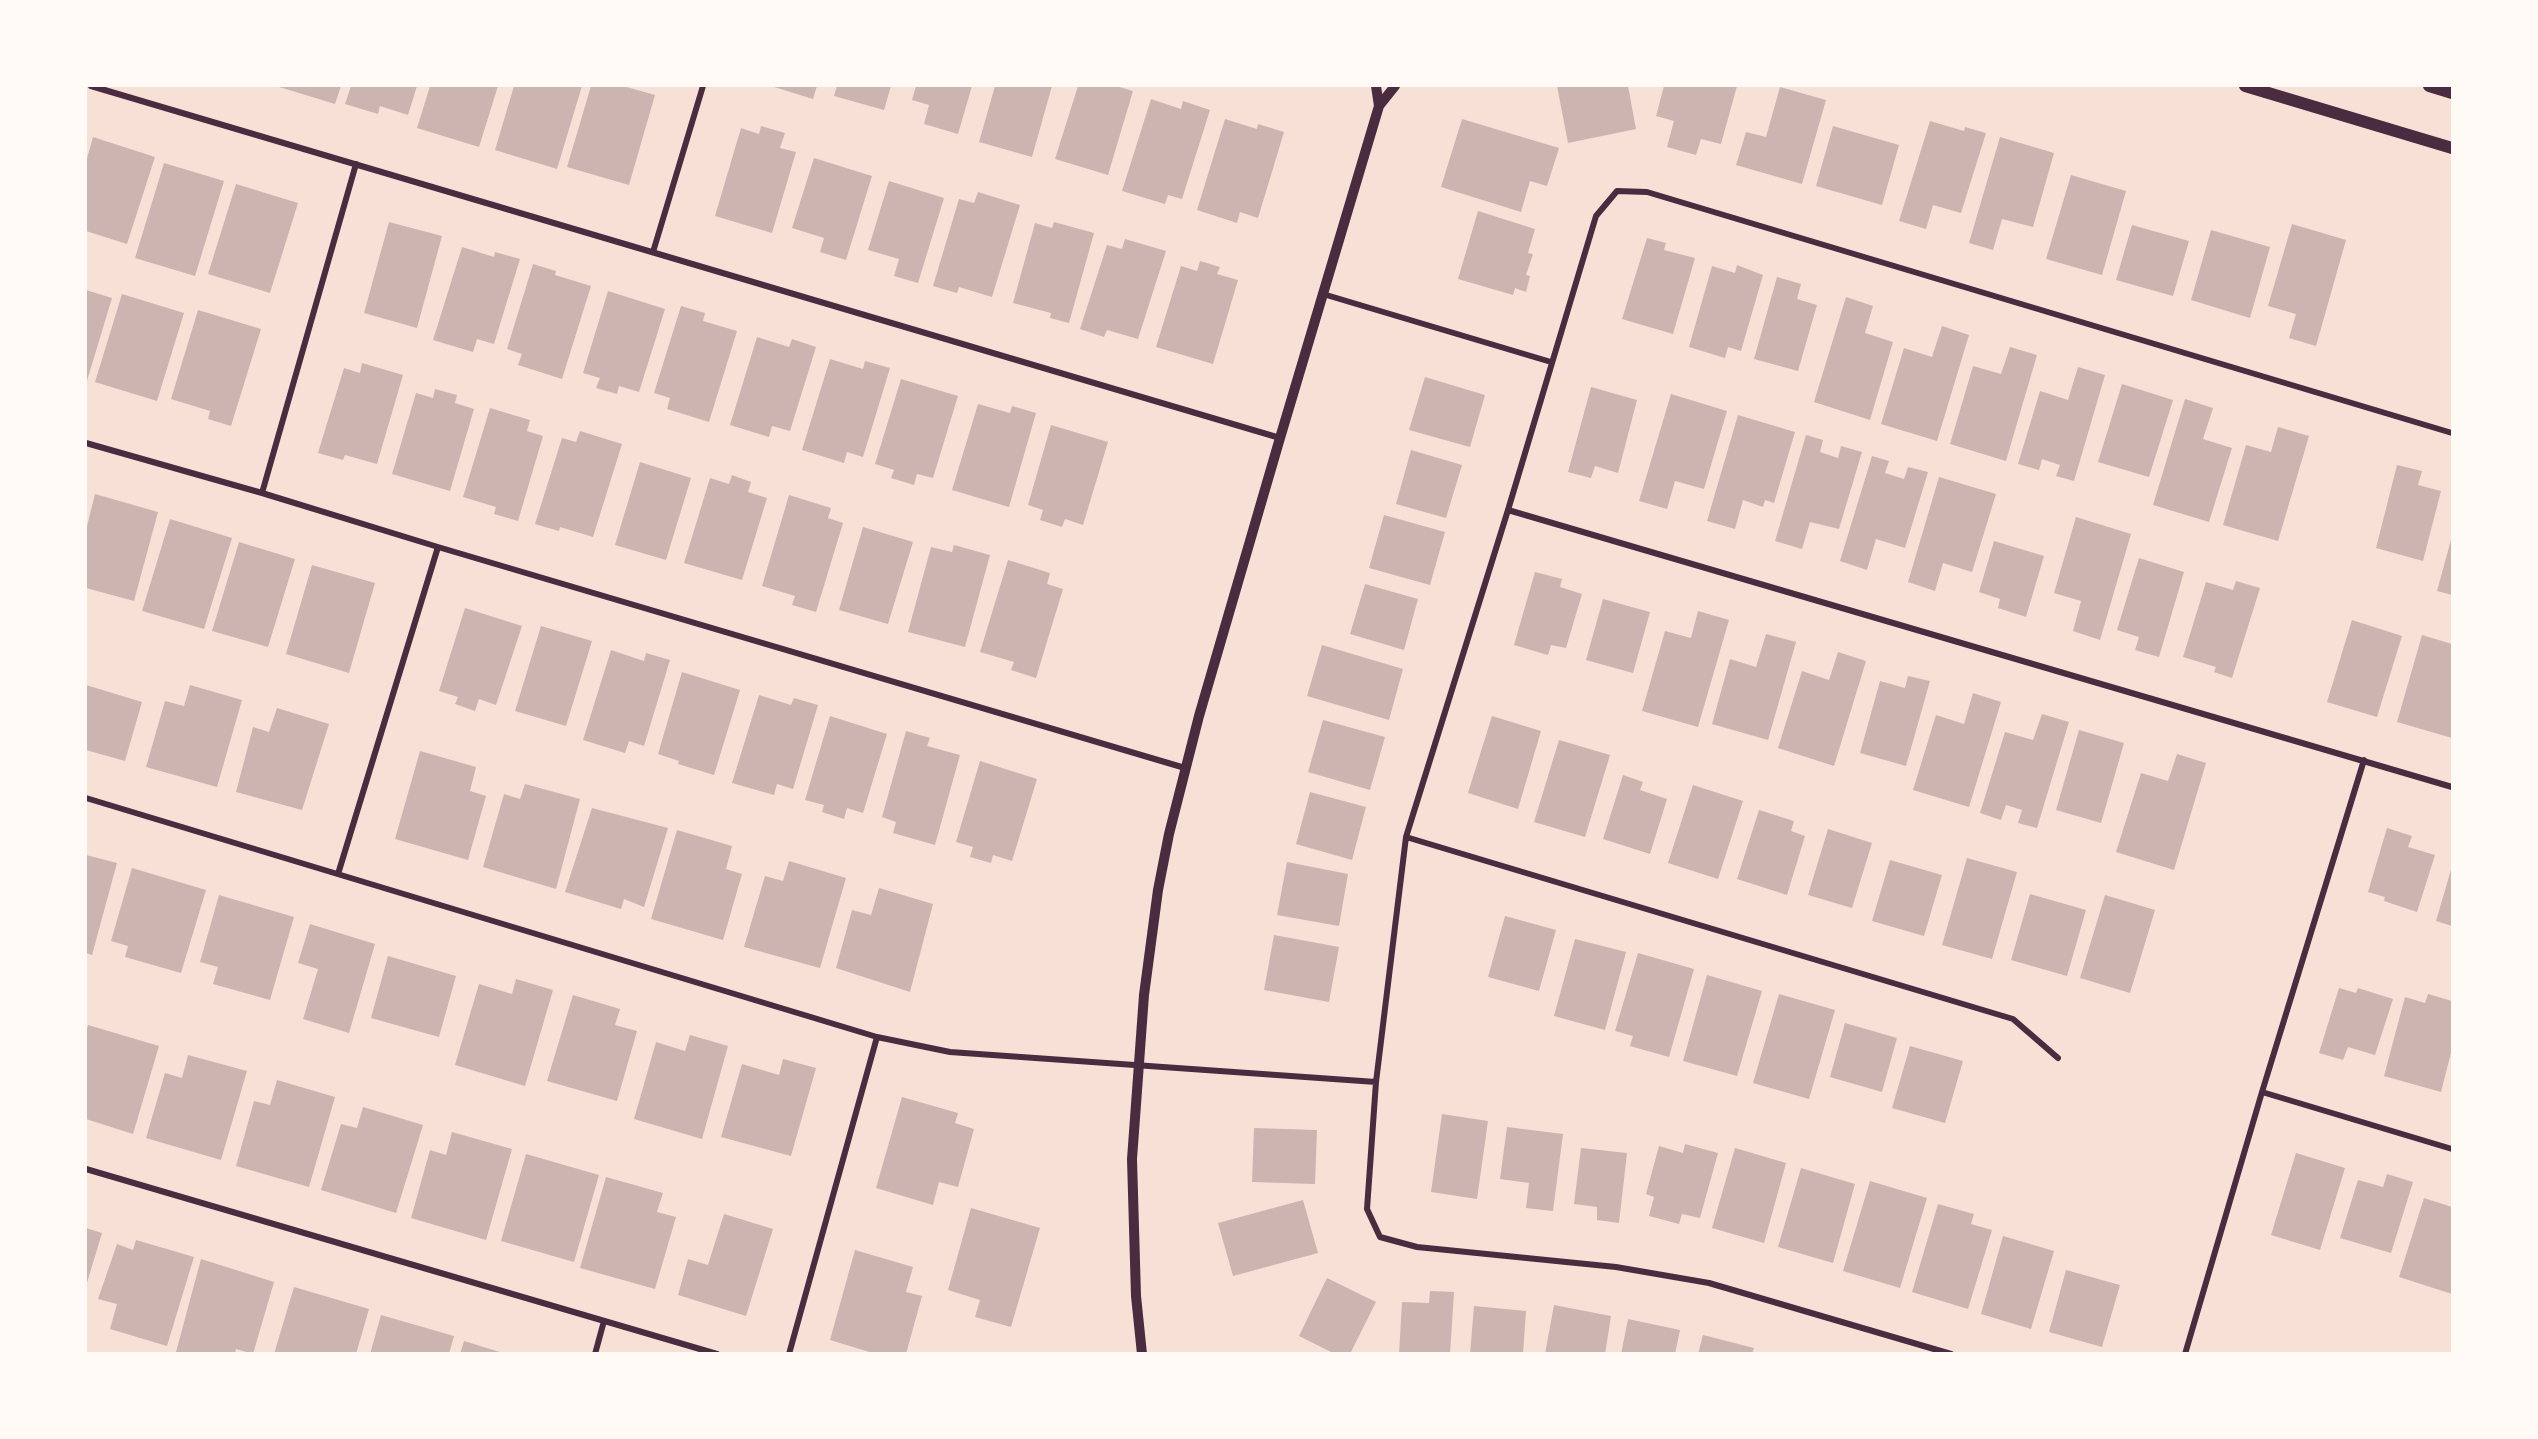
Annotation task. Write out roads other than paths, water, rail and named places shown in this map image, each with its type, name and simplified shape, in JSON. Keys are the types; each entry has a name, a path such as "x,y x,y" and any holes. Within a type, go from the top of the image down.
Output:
{"main road":[{"path":"2245,86 2452,148"},
{"path":"2429,86 2452,93"}],"street":[{"path":"91,86 1280,438"},
{"path":"653,252 703,86"},
{"path":"1376,86 1379,106"},
{"path":"1142,1353 1136,1296 1132,1159 1144,995 1158,890 1185,768 1280,438 1379,106 1395,86"},
{"path":"262,493 356,164"},
{"path":"1952,1353 1709,1283 1616,1267 1417,1247 1380,1237 1367,1209 1376,1082 1406,837 1508,510 1596,216 1617,191 1647,192 2452,433"},
{"path":"1323,294 1551,362"},
{"path":"86,443 262,493 1185,768"},
{"path":"1508,510 2452,787"},
{"path":"338,874 438,547"},
{"path":"2186,1353 2262,1092 2364,760"},
{"path":"86,798 877,1037 950,1052 1376,1082"},
{"path":"1406,837 2013,1019 2058,1058"},
{"path":"789,1353 877,1037"},
{"path":"2262,1092 2452,1149"},
{"path":"86,1170 717,1353"},
{"path":"595,1353 604,1321"}]}
